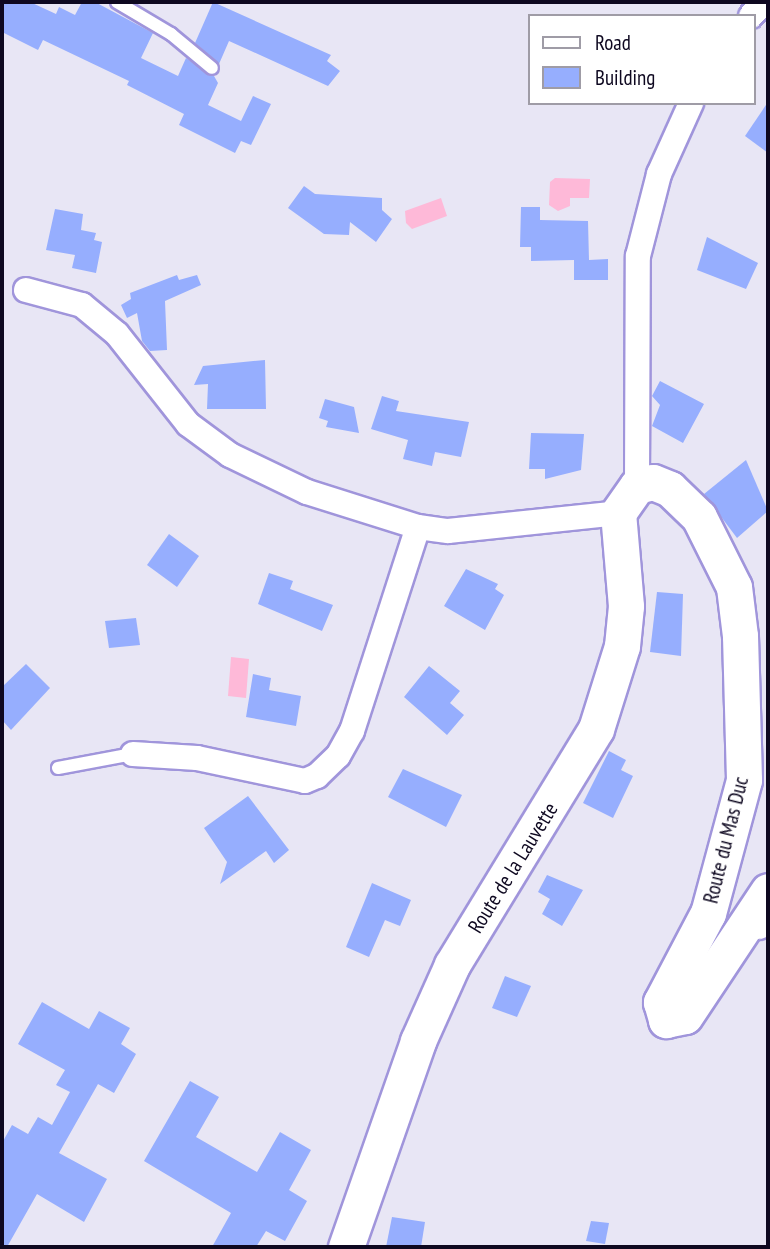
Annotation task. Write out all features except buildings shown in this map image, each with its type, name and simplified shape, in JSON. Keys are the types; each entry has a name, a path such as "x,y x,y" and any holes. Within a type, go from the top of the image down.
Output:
{"street":[{"path":"26,290 82,305 117,334 188,424 230,454 307,492 418,527 497,530 627,499 638,256 659,174 690,105"},
{"name":"Route du Mas Duc","path":"627,499 653,482 670,489 699,517 734,587 744,780 708,913 660,1013 675,1022 685,1016 768,891"},
{"name":"Route de la Lauvette","path":"346,1247 431,1009 452,965 583,753 610,691 626,606 627,499"},
{"path":"133,754 197,758 304,781 317,776 338,755 352,731 418,527"}],"lane":[{"path":"117,2 171,34 212,68"},
{"path":"58,768 133,754"},
{"path":"712,976 728,972 766,928"}],"shaded area":[{"path":"555,178 590,179 589,198 570,198 570,206 558,211 549,205 550,182"},
{"path":"441,198 447,216 412,229 406,223 405,211"},
{"path":"231,657 249,659 246,698 228,696"}]}
